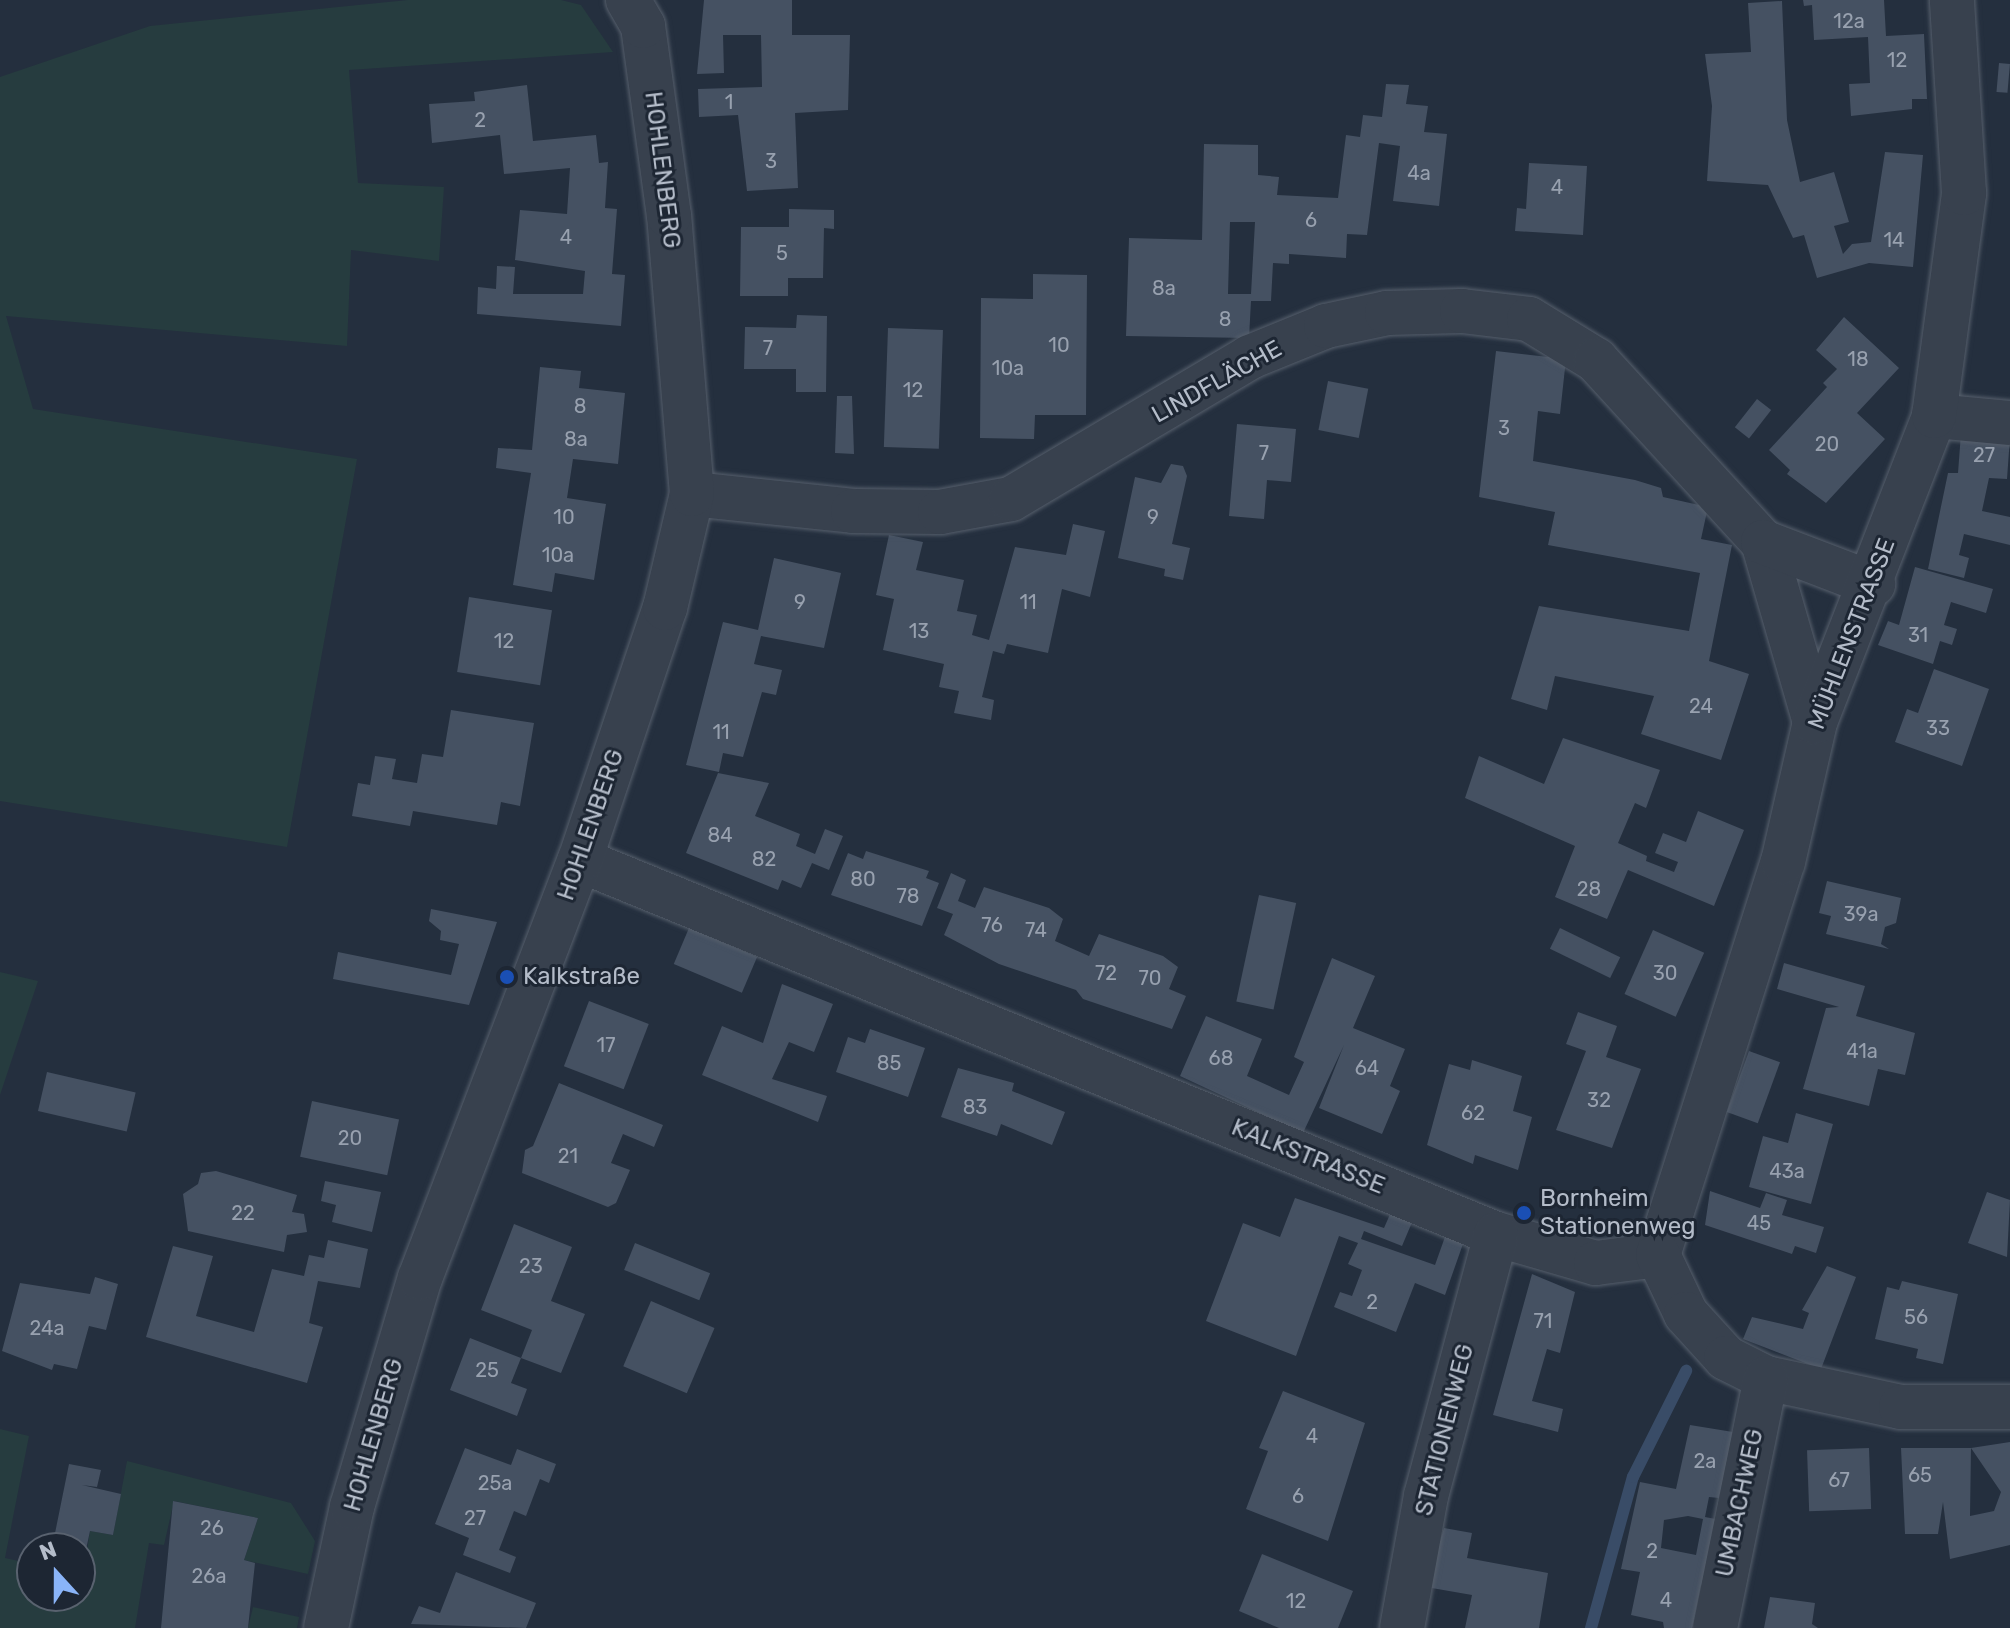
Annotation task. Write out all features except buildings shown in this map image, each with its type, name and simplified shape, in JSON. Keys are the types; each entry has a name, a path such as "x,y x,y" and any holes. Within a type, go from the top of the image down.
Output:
{"street":[{"name":"HOHLENBERG","path":"326,1628 352,1507 420,1278 580,860 665,608 692,494 669,216 643,26 628,0"},
{"name":"MÜHLENSTRASSE","path":"1658,1255 1783,862 1815,722 1873,584 1934,416 1964,193 1952,0"},
{"name":"LINDFLÄCHE","path":"692,494 853,511 940,512 1011,499 1250,357 1341,323 1387,313 1462,311 1529,319 1596,360 1763,542 1815,722"},
{"path":"1934,416 2010,423"},
{"name":"LINDFLÄCHE","path":"1763,542 1873,584"},
{"name":"KALKSTRASSE","path":"580,860 1496,1234 1596,1263 1658,1255"},
{"name":"STATIONENWEG","path":"1402,1628 1426,1496 1496,1234"},
{"path":"1658,1255 1686,1314 1726,1358 1766,1378 1901,1407 2010,1407"},
{"name":"UMBACHWEG","path":"1715,1628 1766,1378"}],"green space":[{"path":"408,0 561,0 581,5 613,52 349,70 358,183 444,187 439,261 351,250 347,346 6,316 33,409 357,459 287,847 0,801 0,77 150,26"},
{"path":"0,972 38,981 0,1095"},
{"path":"0,1429 29,1436 5,1558 16,1560 16,1612 96,1612 96,1532 113,1535 127,1461 291,1503 315,1541 308,1574 244,1560 258,1518 174,1501 164,1545 149,1543 135,1628 0,1628"},
{"path":"253,1607 299,1617 297,1628 248,1628"}],"waterway":[{"path":"1591,1628 1633,1477 1686,1371"}],"place":[{"name":"Kalkstraße","path":"507,977"},
{"name":"Bornheim Stationenweg","path":"1524,1213"}]}
